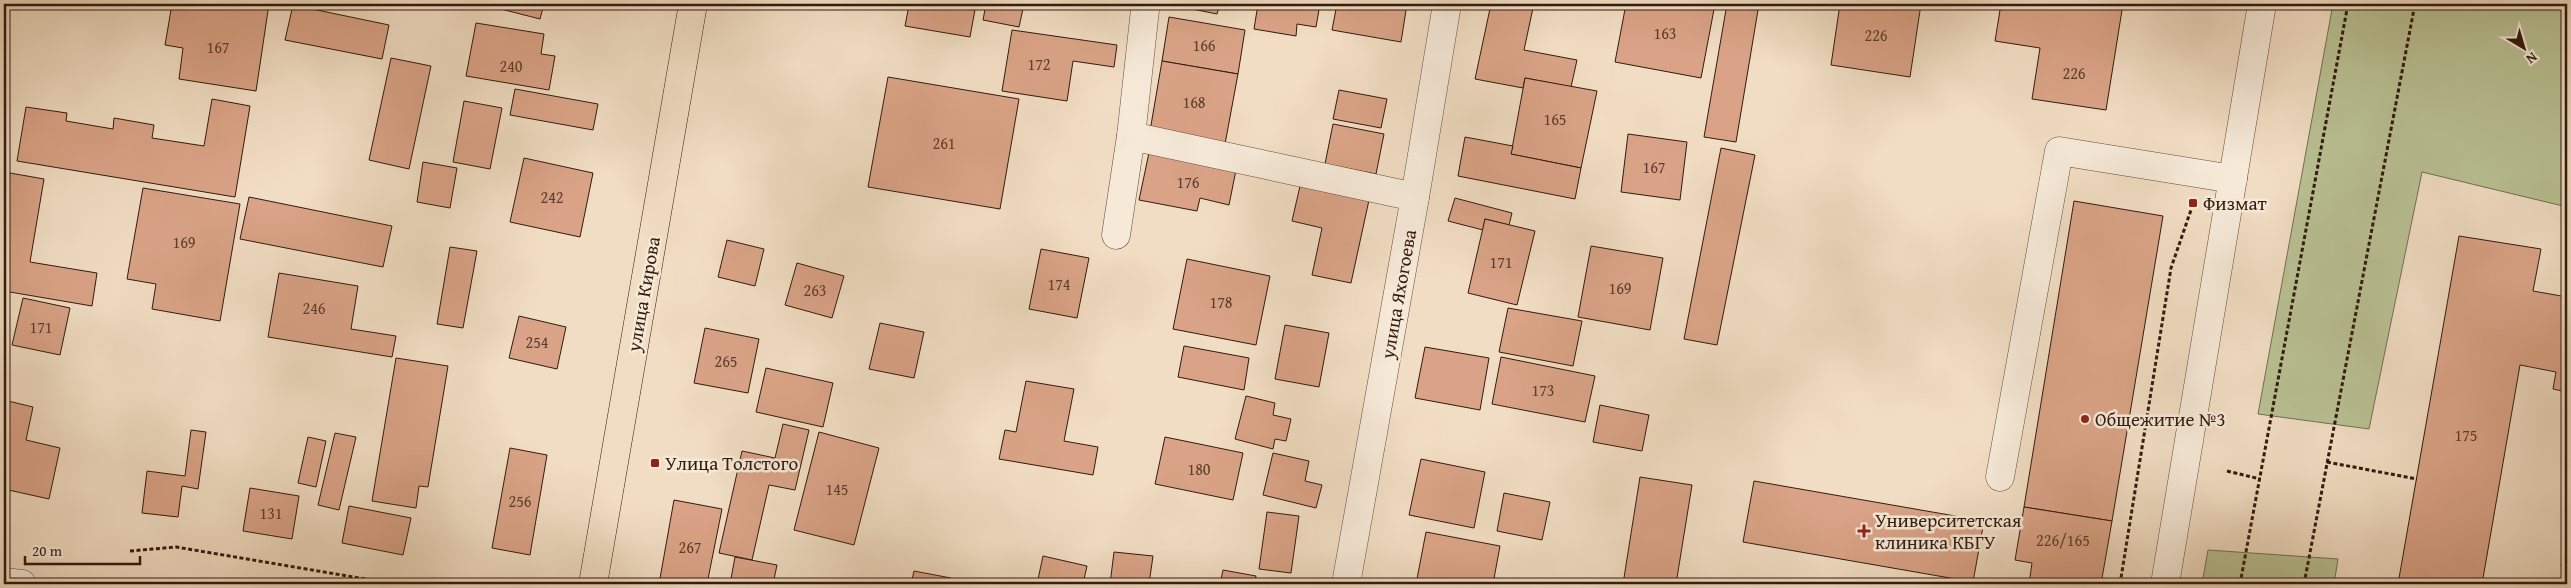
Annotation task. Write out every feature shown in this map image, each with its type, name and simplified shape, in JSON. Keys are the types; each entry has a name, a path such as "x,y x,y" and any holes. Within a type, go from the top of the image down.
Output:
{"main road":[{"name":"улица Кирова","path":"593,584 693,4"}],"street":[{"name":"улица Яхогоева","path":"1346,584 1415,197 1447,4"},
{"path":"2164,584 2262,4"},
{"path":"1116,235 1131,136 1145,10"},
{"path":"1131,136 1415,197"},
{"path":"2000,477 2059,151 2233,180"},
{"path":"4,582 22,584"}],"path":[{"path":"2240,584 2348,4"},
{"path":"2304,584 2415,4"},
{"path":"2120,584 2171,268 2193,203"},
{"path":"2328,462 2416,479"},
{"path":"2227,471 2260,478"},
{"path":"130,551 176,547 395,584"}],"green space":[{"path":"2333,4 2567,4 2567,186 2563,206 2422,172 2369,429 2258,414"},
{"path":"2208,550 2338,559 2334,584 2202,584"}],"building":[{"path":"172,4 193,7 194,4 269,4 256,91 179,79 183,48 165,45"},
{"path":"490,4 544,4 540,19 489,6"},
{"path":"900,4 976,4 970,37 905,26 909,5"},
{"path":"986,4 1024,4 1019,27 983,20"},
{"path":"1167,4 1220,4 1217,14"},
{"path":"1258,4 1320,4 1316,27 1297,24 1296,36 1254,29"},
{"path":"1337,4 1407,4 1401,42 1332,30"},
{"path":"1491,4 1514,4 1533,8 1524,50 1577,60 1571,87 1525,78 1523,88 1475,79"},
{"path":"1626,4 1715,4 1701,78 1615,62"},
{"path":"1727,4 1759,4 1736,142 1704,137"},
{"path":"1840,4 1921,4 1910,77 1831,65"},
{"path":"2001,4 2123,4 2106,110 2032,99 2040,48 1995,41"},
{"path":"293,5 389,25 382,59 285,40"},
{"path":"1169,17 1245,30 1238,74 1162,61"},
{"path":"476,23 544,34 541,54 555,56 549,90 466,76"},
{"path":"1012,30 1117,45 1114,67 1073,61 1067,101 1002,91"},
{"path":"391,58 431,66 409,169 369,160"},
{"path":"1162,61 1238,74 1225,144 1150,131"},
{"path":"888,77 1019,99 1000,209 868,187"},
{"path":"1525,78 1597,91 1581,168 1511,154"},
{"path":"515,89 598,104 593,130 510,115"},
{"path":"1339,90 1387,99 1381,128 1333,119"},
{"path":"212,99 250,106 235,197 17,161 26,107 67,113 66,121 113,129 114,118 154,125 152,138 204,146"},
{"path":"464,101 502,108 490,169 453,162"},
{"path":"1333,124 1384,134 1376,174 1325,164"},
{"path":"1628,134 1687,142 1680,200 1621,192"},
{"path":"1465,137 1513,146 1511,154 1581,168 1575,199 1458,176"},
{"path":"1150,148 1237,165 1229,205 1200,198 1197,211 1139,200"},
{"path":"1721,148 1755,155 1717,345 1684,339"},
{"path":"524,158 593,173 580,237 510,222"},
{"path":"423,162 457,168 450,208 417,202"},
{"path":"10,173 44,179 30,262 97,273 92,306 4,291 4,210"},
{"path":"1300,186 1369,200 1351,283 1312,275 1322,228 1292,221"},
{"path":"143,188 240,204 220,321 152,309 156,284 127,279"},
{"path":"249,197 392,226 383,267 240,239"},
{"path":"1455,198 1512,213 1509,225 1485,219 1483,230 1448,221"},
{"path":"2074,201 2163,216 2112,521 2024,507"},
{"path":"1485,219 1535,231 1517,305 1468,293"},
{"path":"2459,236 2541,249 2533,291 2567,297 2567,392 2553,389 2556,372 2520,365 2482,584 2398,584"},
{"path":"727,240 764,249 755,286 718,277"},
{"path":"1591,246 1663,258 1650,330 1578,317"},
{"path":"450,247 477,251 463,328 437,324"},
{"path":"1041,249 1089,258 1077,318 1029,309"},
{"path":"1187,259 1270,276 1256,345 1173,329"},
{"path":"797,263 844,276 832,318 785,305"},
{"path":"279,273 358,286 351,329 396,336 392,357 268,337"},
{"path":"23,298 70,308 60,355 12,345"},
{"path":"1508,308 1582,321 1573,366 1499,352"},
{"path":"519,316 566,327 557,369 509,358"},
{"path":"880,323 924,332 914,378 869,369"},
{"path":"1285,325 1329,333 1319,387 1275,379"},
{"path":"705,328 759,339 748,393 694,383"},
{"path":"1184,346 1249,358 1244,390 1178,377"},
{"path":"1425,347 1489,358 1480,410 1415,398"},
{"path":"1501,357 1595,376 1585,422 1492,404"},
{"path":"396,358 448,366 428,487 419,486 416,508 372,501"},
{"path":"766,368 833,383 823,427 756,412"},
{"path":"1026,381 1074,389 1064,441 1098,447 1093,475 999,459 1005,430 1016,432"},
{"path":"1246,396 1275,403 1273,415 1291,419 1286,441 1275,439 1273,449 1235,439"},
{"path":"4,400 33,407 26,440 60,448 49,499 4,489"},
{"path":"1600,405 1649,415 1642,451 1593,442"},
{"path":"783,424 809,430 795,490 769,485 752,560 719,553 742,451 775,458"},
{"path":"191,430 206,432 198,489 182,486 178,517 142,513 147,471 185,476"},
{"path":"819,432 879,448 854,545 794,530"},
{"path":"335,433 356,437 339,510 318,505"},
{"path":"308,437 326,441 316,487 298,483"},
{"path":"1165,437 1243,453 1233,500 1155,484"},
{"path":"510,448 547,455 530,555 492,548"},
{"path":"1273,453 1309,461 1305,481 1322,485 1316,508 1263,495"},
{"path":"1421,459 1485,472 1474,528 1409,515"},
{"path":"1640,477 1692,485 1676,584 1623,584"},
{"name":"Университетская клиника КБГУ","path":"1754,481 1984,521 1973,582 1743,542"},
{"path":"250,488 299,496 292,539 243,531"},
{"path":"1504,493 1550,502 1542,540 1497,531"},
{"path":"674,500 722,509 707,584 659,584"},
{"path":"349,506 411,518 403,555 342,543"},
{"path":"2024,507 2112,521 2101,584 2029,584 2032,563 2015,560"},
{"path":"1267,512 1299,516 1291,573 1259,569"},
{"path":"2567,531 2567,567 2561,566"},
{"path":"1426,532 1500,546 1493,584 1416,584"},
{"path":"1114,552 1153,556 1149,584 1110,584"},
{"path":"1043,556 1087,566 1083,584 1037,584"},
{"path":"735,557 777,565 773,584 730,584"},
{"path":"1223,570 1256,576 1254,584 1220,584"},
{"path":"914,571 951,578 949,584 911,584"}],"place":[{"name":"Физмат","path":"2193,203"},
{"name":"Общежитие №3","path":"2085,419"},
{"name":"Улица Толстого","path":"655,463"},
{"name":"Университетская клиника КБГУ","path":"1864,531"}]}
